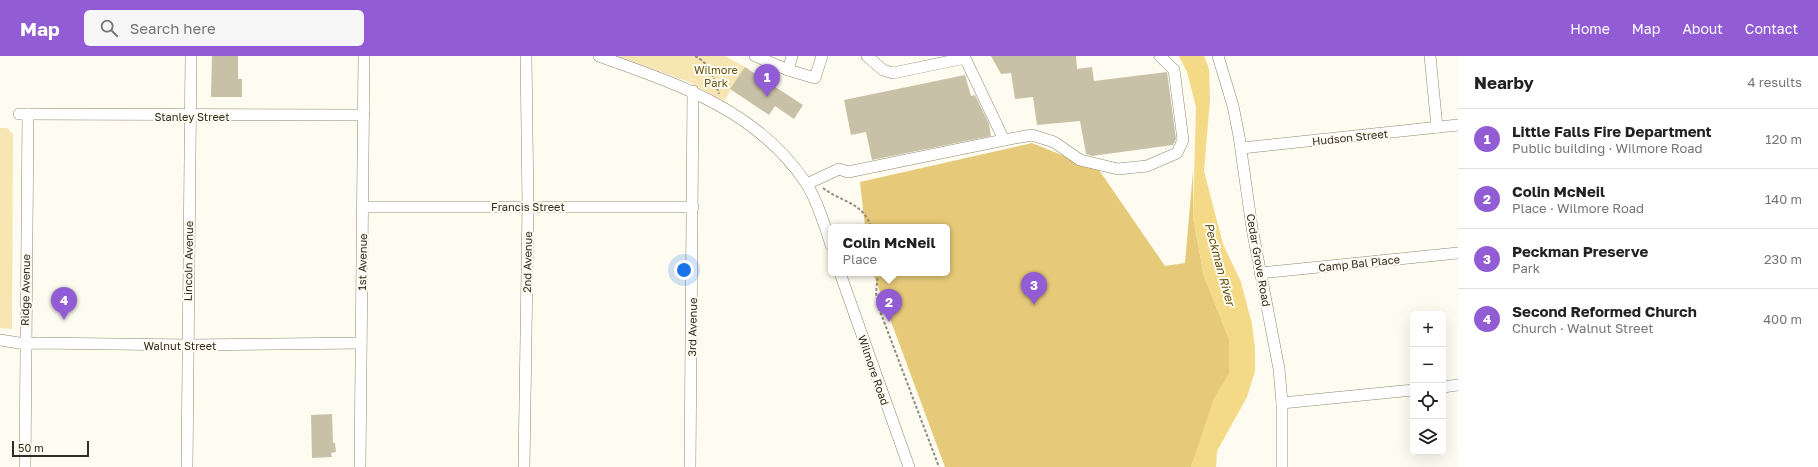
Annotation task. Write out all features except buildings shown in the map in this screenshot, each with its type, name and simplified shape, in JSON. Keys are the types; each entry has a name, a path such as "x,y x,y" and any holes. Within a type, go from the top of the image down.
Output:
{"street":[{"name":"Lincoln Avenue","path":"187,467 191,56"},
{"name":"1st Avenue","path":"360,467 364,56"},
{"name":"2nd Avenue","path":"524,467 528,206 526,56"},
{"path":"599,56 693,91 724,107 763,134 810,183 828,237"},
{"path":"755,56 788,70 815,78 822,56"},
{"path":"788,70 792,56"},
{"path":"867,56 883,70 893,73 964,57 1004,140"},
{"path":"810,183 839,169 848,172 1032,135 1054,142 1080,160 1118,169 1148,166 1177,153 1183,140 1174,70 1160,56"},
{"name":"Cedar Grove Road","path":"1218,56 1233,106 1242,148 1260,273 1274,337 1282,403 1282,467"},
{"path":"1430,56 1437,127"},
{"name":"3rd Avenue","path":"690,467 693,91"},
{"name":"Stanley Street","path":"24,114 364,116"},
{"name":"Ridge Avenue","path":"24,114 26,362 25,467"},
{"name":"Hudson Street","path":"1242,148 1458,125"},
{"name":"Francis Street","path":"363,207 693,207"},
{"name":"Camp Bal Place","path":"1260,273 1458,253"},
{"name":"Wilmore Road","path":"841,276 909,467"},
{"name":"Walnut Street","path":"0,340 25,344 188,345 361,343"},
{"path":"1446,386 1458,385"},
{"path":"1282,403 1410,390"}],"path":[{"path":"695,56 705,63 712,72 724,107"},
{"path":"810,183 856,206 868,218 870,224"},
{"path":"878,276 876,293 880,311 939,467"}],"green space":[{"name":"Wilmore Park","path":"618,56 725,56 745,67 724,101 689,82"},
{"path":"0,128 7,128 13,134 12,329 0,328"}],"shaded area":[{"path":"1032,143 1099,170 1165,266 1185,263 1193,171 1193,217 1204,276 1229,339 1229,374 1219,391 1191,467 945,467 874,276 950,276 950,224 865,224 860,182"}],"water":[{"name":"Peckman River","path":"1179,56 1204,56 1209,69 1210,99 1204,171 1223,244 1241,282 1252,324 1255,348 1255,371 1247,397 1217,451 1216,467 1191,467 1214,398 1229,374 1229,339 1204,276 1193,217 1196,107 1187,72"}],"place":[{"name":"Little Falls Fire Department","path":"767,97"},
{"name":"Peckman Preserve","path":"1034,305"},
{"name":"Second Reformed Church","path":"64,320"},
{"name":"Colin McNeil","path":"889,322"}]}
